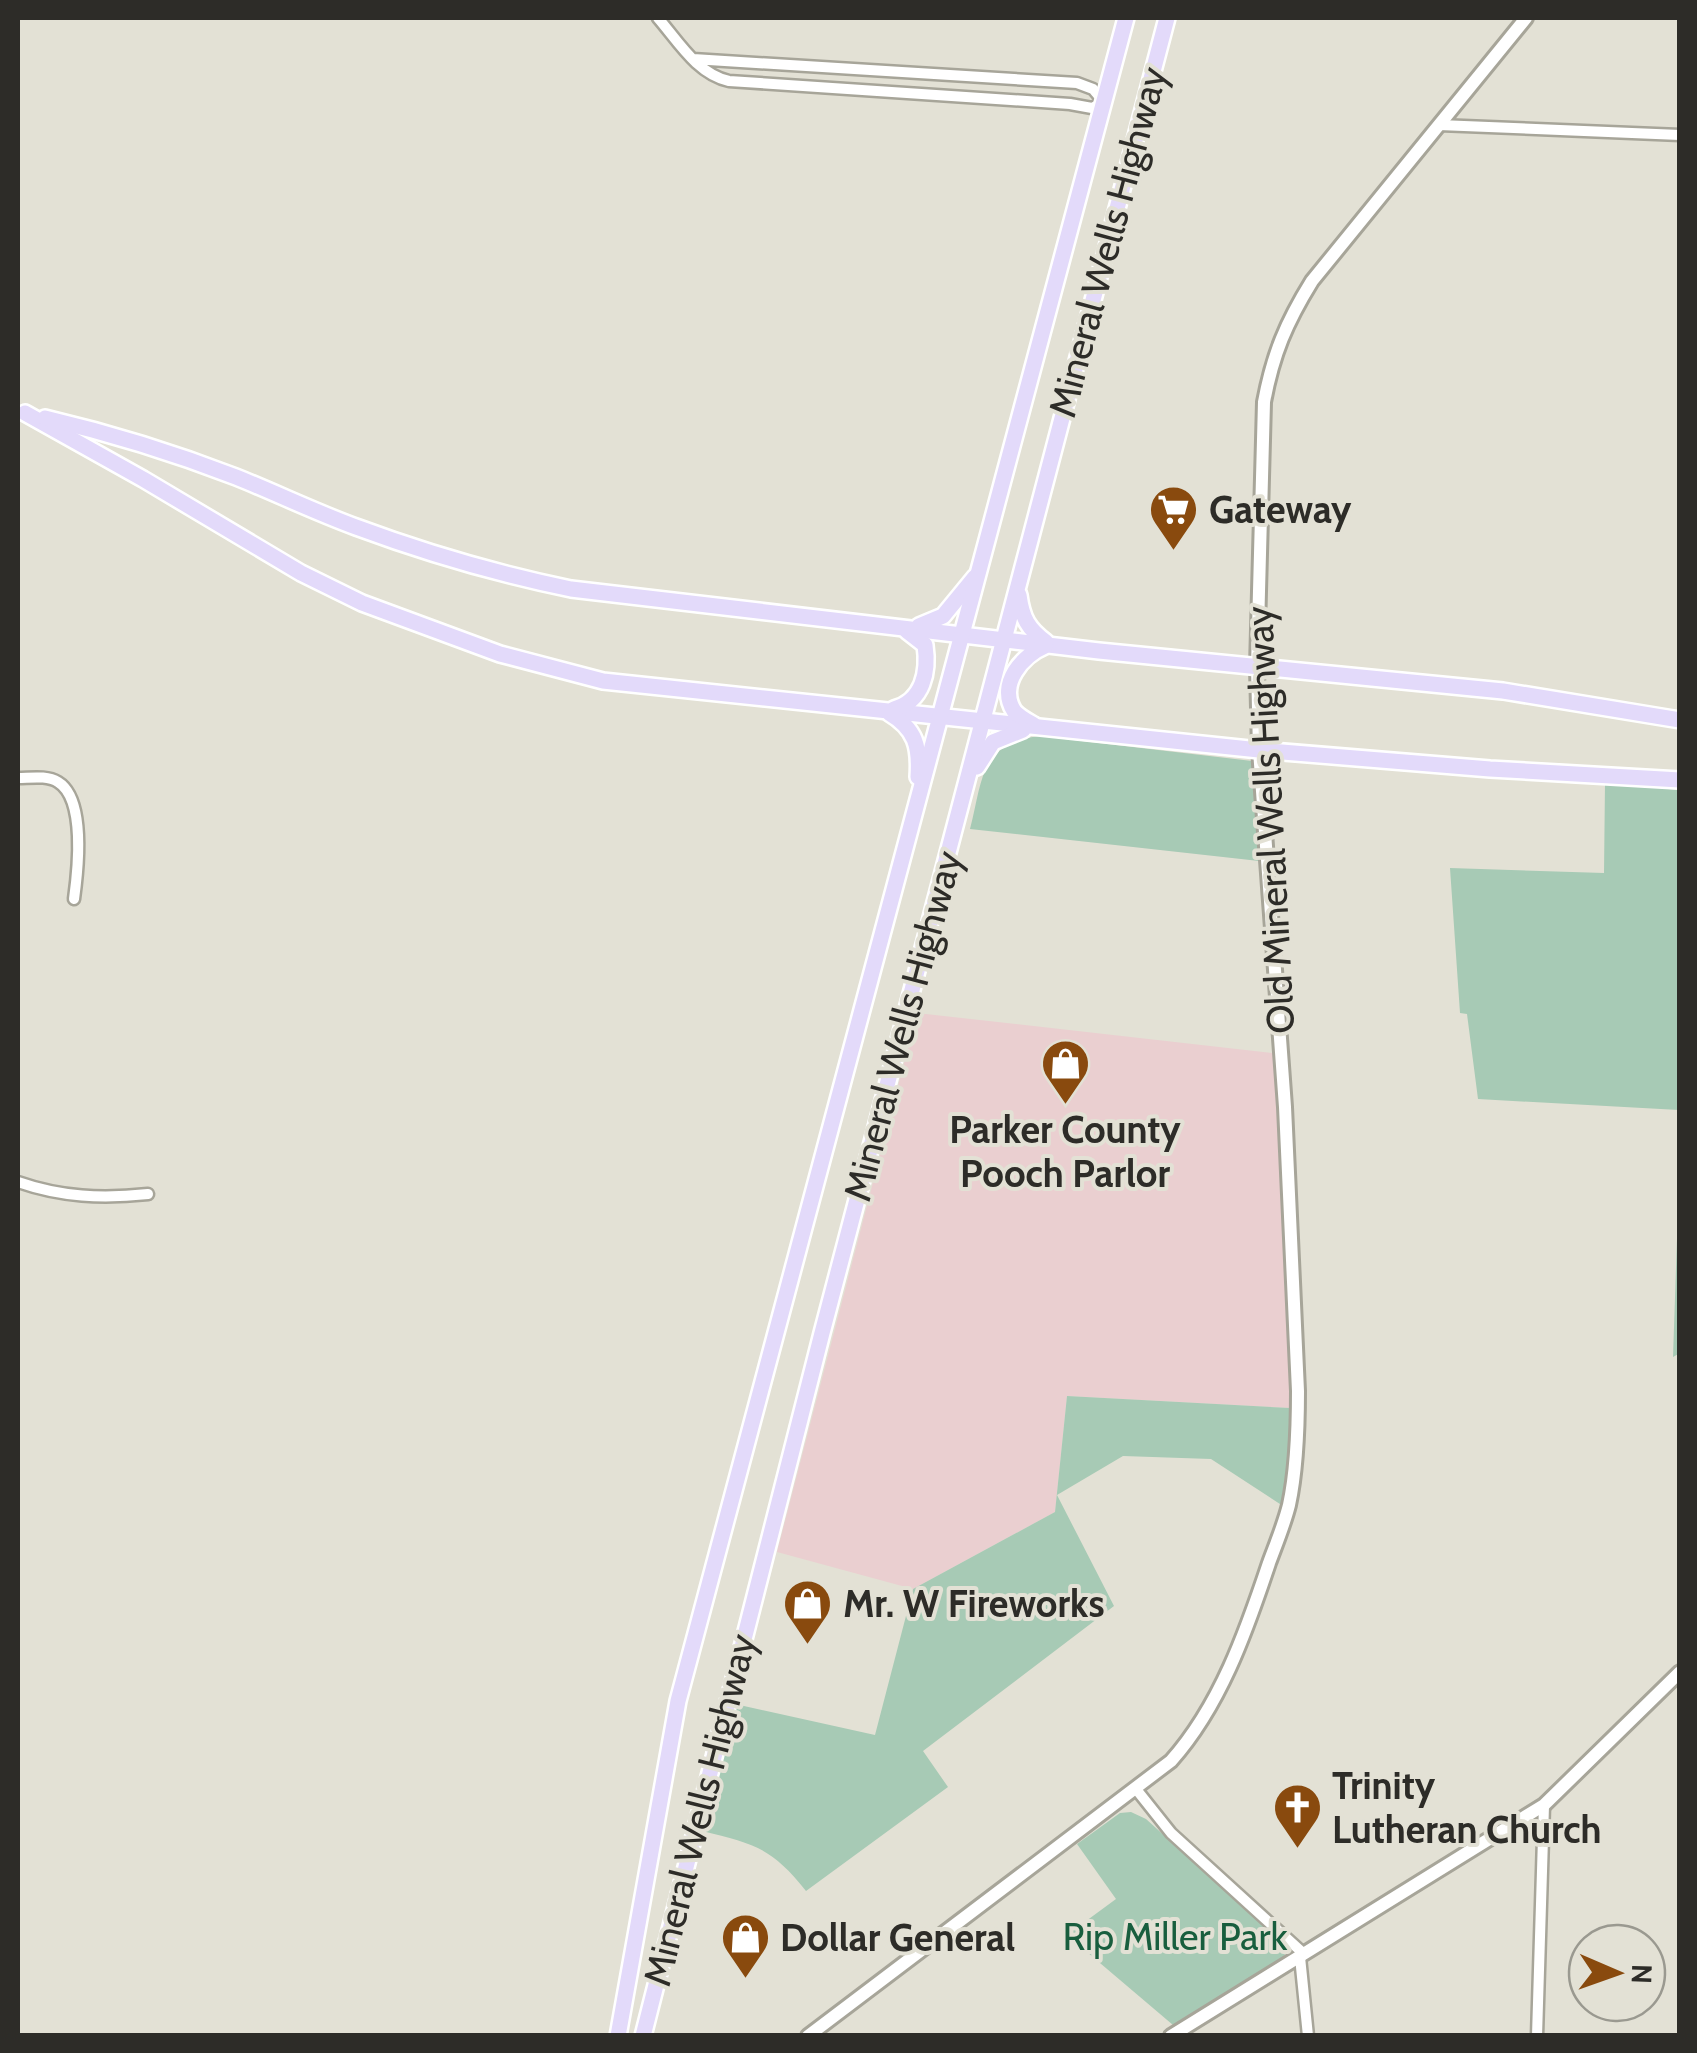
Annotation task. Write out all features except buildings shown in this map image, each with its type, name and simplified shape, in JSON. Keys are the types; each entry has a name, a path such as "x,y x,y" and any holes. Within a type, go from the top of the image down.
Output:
{"main road":[{"name":"Mineral Wells Highway","path":"618,2036 678,1701 1126,18"},
{"name":"Mineral Wells Highway","path":"643,2036 826,1316 1168,18"},
{"path":"21,412 146,446 236,477 358,528 516,578 571,589 1049,645 1504,691 1680,720"},
{"path":"21,412 301,573 362,603 452,638 603,681 1259,750 1490,770 1680,780"},
{"path":"905,629 930,624 943,616 982,569"},
{"path":"1018,588 1025,622 1049,645"},
{"path":"886,710 914,700 923,684 925,646 905,629"},
{"path":"1036,727 1016,714 1011,687 1015,668 1026,654 1049,645"},
{"path":"886,710 904,722 915,736 919,765 917,805"},
{"path":"966,791 993,742 1036,727"}],"street":[{"path":"658,18 693,59 715,78 747,84 1070,104 1083,108 1104,102 1093,88 1077,82 693,59"},
{"name":"Old Mineral Wells Highway","path":"808,2036 1179,1753 1218,1695 1262,1586 1289,1505 1298,1434 1298,1351 1285,1100 1259,750 1261,442 1272,363 1285,326 1312,281 1526,18"},
{"path":"959,75 962,97"},
{"path":"1439,125 1680,135"},
{"path":"18,778 52,779 62,784 73,801 77,819 74,899"},
{"path":"18,1182 47,1192 103,1199 148,1194"},
{"path":"1171,2036 1544,1805 1680,1672"},
{"path":"1136,1789 1171,1832 1302,1955 1308,2036"},
{"path":"1537,2036 1544,1805"}],"shaded area":[{"path":"917,1013 1273,1053 1287,1269 1290,1408 1067,1396 1055,1512 913,1589 777,1552"}],"green space":[{"path":"1039,736 1252,761 1256,768 1259,861 970,829 982,780 994,756 1019,740"},
{"path":"1605,783 1679,790 1679,1110 1478,1099 1467,1014 1460,1013 1450,868 1604,873"},
{"path":"1679,1179 1680,1353 1673,1357"},
{"path":"1067,1396 1290,1408 1283,1506 1211,1459 1123,1456 1057,1495 1114,1606 923,1751 948,1787 806,1891 782,1865 760,1849 702,1831 735,1704 875,1735 913,1589 1055,1512"},
{"name":"Rip Miller Park","path":"1131,1812 1146,1819 1279,1939 1287,1951 1173,2025 1067,1935 1116,1899 1077,1844 1120,1813"}],"place":[{"name":"Gateway","path":"1174,552"},
{"name":"Parker County Pooch Parlor","path":"1065,1106"},
{"name":"Mr. W Fireworks","path":"808,1646"},
{"name":"Trinity Lutheran Church","path":"1297,1850"},
{"name":"Dollar General","path":"745,1980"}]}
